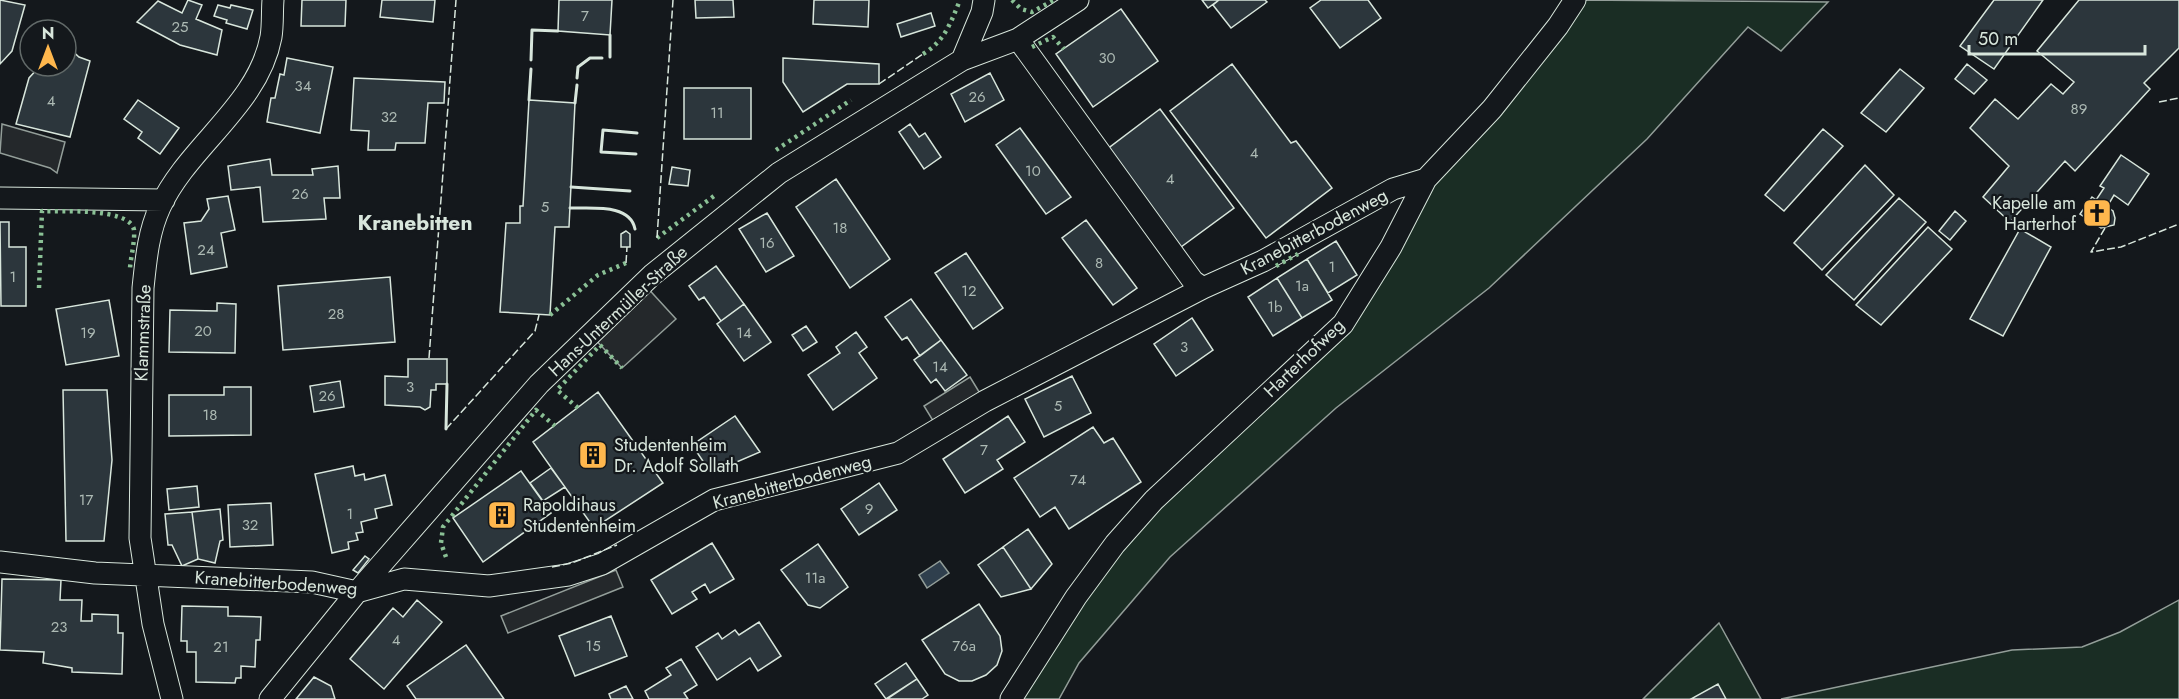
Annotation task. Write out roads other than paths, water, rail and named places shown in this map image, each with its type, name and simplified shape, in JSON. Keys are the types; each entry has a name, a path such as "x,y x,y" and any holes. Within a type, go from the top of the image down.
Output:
{"street":[{"name":"Klammstraße","path":"172,699 153,624 145,575 139,505 143,288 147,247 164,200 178,177 231,112 258,73 271,37 273,0"},
{"path":"962,60 982,12 984,0"},
{"name":"Hans-Untermüller-Straße","path":"270,699 357,592 539,384 652,275 779,173 962,60 1018,39 1078,0"},
{"name":"Harterhofweg","path":"1011,699 1076,597 1115,544 1154,500 1343,324 1391,247 1426,179 1492,109 1558,26 1575,0"},
{"path":"1018,39 1193,280 1203,288"},
{"name":"Kranebitterbodenweg","path":"0,562 95,573 312,582 357,592 404,579 489,586 568,575 602,564 714,500 898,453 985,401 1203,288 1263,261 1393,189 1426,179"},
{"path":"0,198 164,200"}],"water":[{"path":"940,561 949,573 927,588 919,575"}],"place":[{"name":"Kapelle am Harterhof","path":"2097,213"},
{"name":"Studentenheim Dr. Adolf Sollath","path":"593,455"},
{"name":"Rapoldihaus Studentenheim","path":"502,515"}],"district":[{"name":"Kranebitten","path":"415,223"}]}
